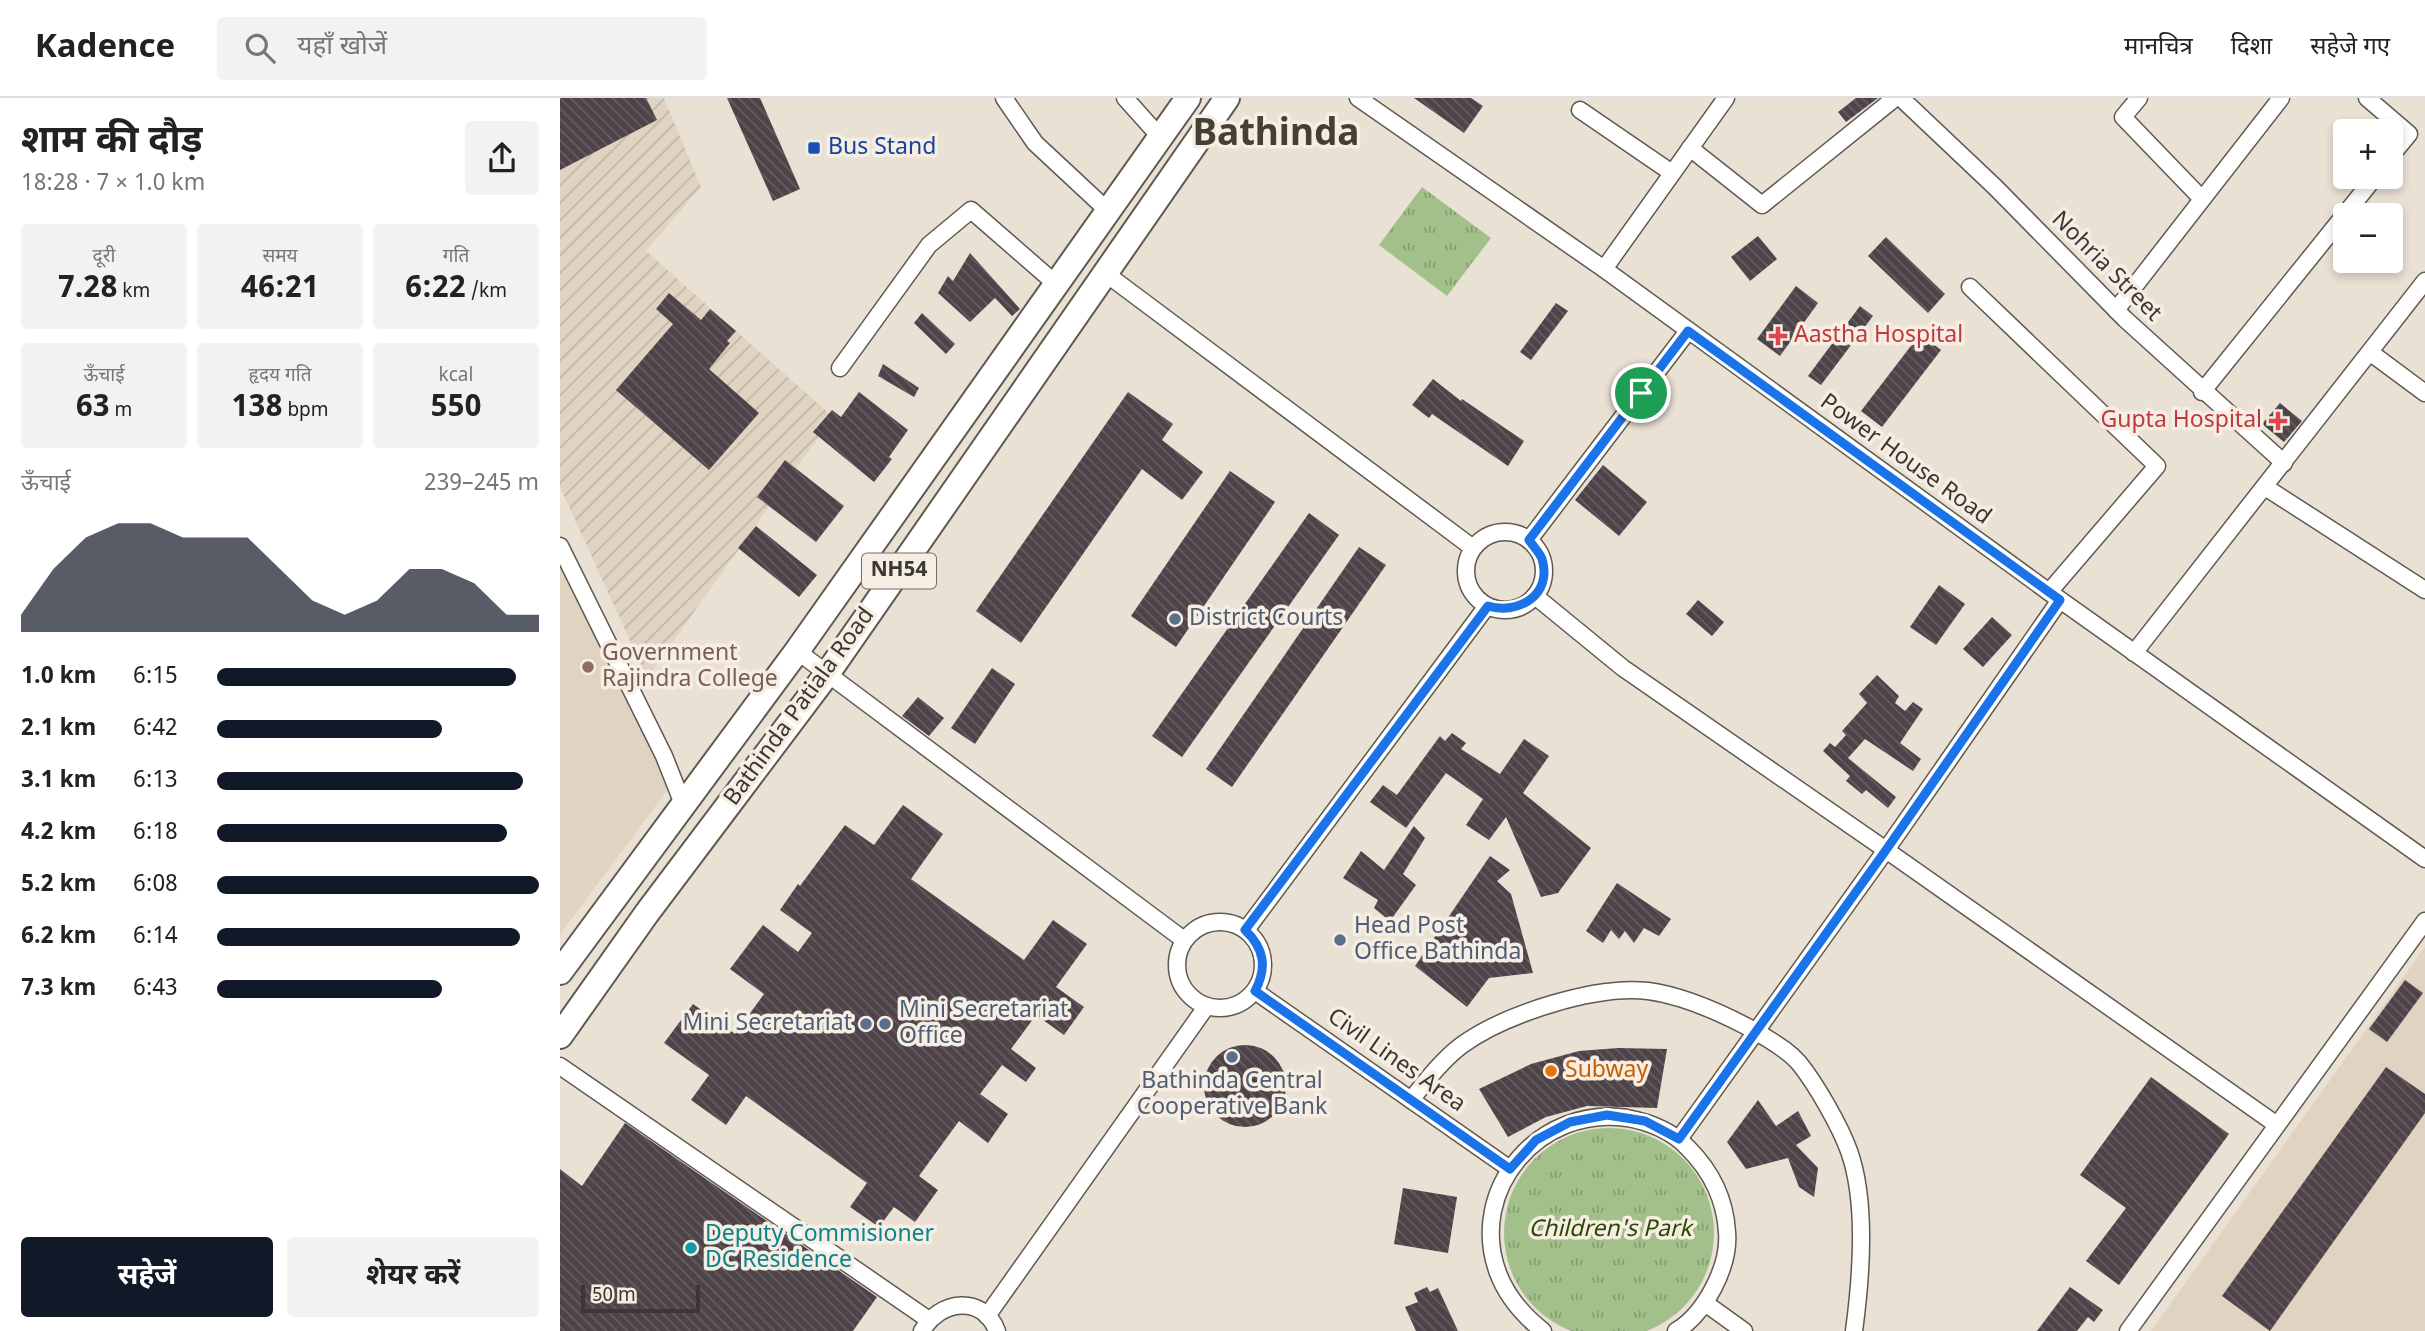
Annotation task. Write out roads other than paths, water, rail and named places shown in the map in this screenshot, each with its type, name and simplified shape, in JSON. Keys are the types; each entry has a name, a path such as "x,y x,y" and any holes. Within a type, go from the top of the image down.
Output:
{"highway":[{"name":"NH54","path":"560,972 797,651 1188,98"},
{"name":"Bathinda Patiala Road","path":"560,1036 647,913 827,674 1227,98"}],"street":[{"path":"1004,98 1035,143 1108,211"},
{"path":"1125,98 1160,137"},
{"name":"Power House Road","path":"1358,98 1604,269 2054,596 2425,859"},
{"path":"1604,269 1726,98"},
{"path":"1690,148 1762,205 1895,98"},
{"name":"Nohria Street","path":"1902,98 1995,187 2116,310 2202,392 2284,463"},
{"path":"2139,98 2123,117 2202,199"},
{"path":"2116,310 2281,98"},
{"path":"2367,98 2392,119"},
{"path":"1580,110 1672,173"},
{"path":"2403,129 2409,134 2403,142"},
{"path":"2202,392 2365,189"},
{"path":"840,368 929,245 971,210 1056,284"},
{"path":"1105,273 1473,548"},
{"path":"2134,653 2425,281"},
{"path":"1679,1139 1886,850 2054,596 2157,466 1970,287"},
{"path":"1529,540 1688,331"},
{"path":"2371,353 2425,393"},
{"path":"2265,487 2425,590"},
{"path":"1510,532 1529,540 1542,558 1543,580 1535,596 1519,608 1501,610 1480,601 1468,586 1466,564 1473,548 1491,534 1510,532"},
{"path":"560,546 664,755 683,804"},
{"path":"1535,596 1623,668 2277,1125"},
{"path":"1245,930 1488,606"},
{"path":"797,651 1184,940"},
{"path":"2127,1331 2425,921"},
{"path":"1220,922 1245,930 1255,940 1264,965 1255,991 1245,1001 1220,1009 1206,1007 1194,1000 1178,979 1176,965 1184,940 1194,930 1206,924 1220,922"},
{"name":"Civil Lines Area","path":"1255,991 1510,1169"},
{"path":"1411,1100 1451,1056 1469,1041 1500,1024 1572,998 1621,991 1662,994 1737,1020 1777,1043 1799,1063 1817,1090 1849,1152 1860,1215 1854,1331"},
{"path":"987,1316 1206,1007"},
{"path":"560,1066 925,1326 938,1311 950,1306 964,1305 987,1316 997,1331"},
{"path":"1542,1331 1516,1305 1498,1273 1491,1238 1495,1202 1510,1169 1536,1140 1570,1122 1607,1115 1645,1121 1679,1139 1705,1165 1722,1198 1727,1234 1722,1270 1705,1303 1676,1331"},
{"path":"1705,1303 1744,1331"}],"place":[{"name":"Bus Stand","path":"814,148"},
{"name":"Aastha Hospital","path":"1778,336"},
{"name":"Gupta Hospital","path":"2278,421"},
{"name":"District Courts","path":"1175,619"},
{"name":"Government Rajindra College","path":"588,667"},
{"name":"Head Post Office Bathinda","path":"1340,940"},
{"name":"Mini Secretariat","path":"866,1024"},
{"name":"Mini Secretariat Office","path":"885,1024"},
{"name":"Bathinda Central Cooperative Bank","path":"1232,1057"},
{"name":"Subway","path":"1551,1071"},
{"name":"Deputy Commisioner DC Residence","path":"691,1248"}],"district":[{"name":"Bathinda","path":"1276,136"}],"park label":[{"name":"Children's Park","path":"1610,1230"}]}
